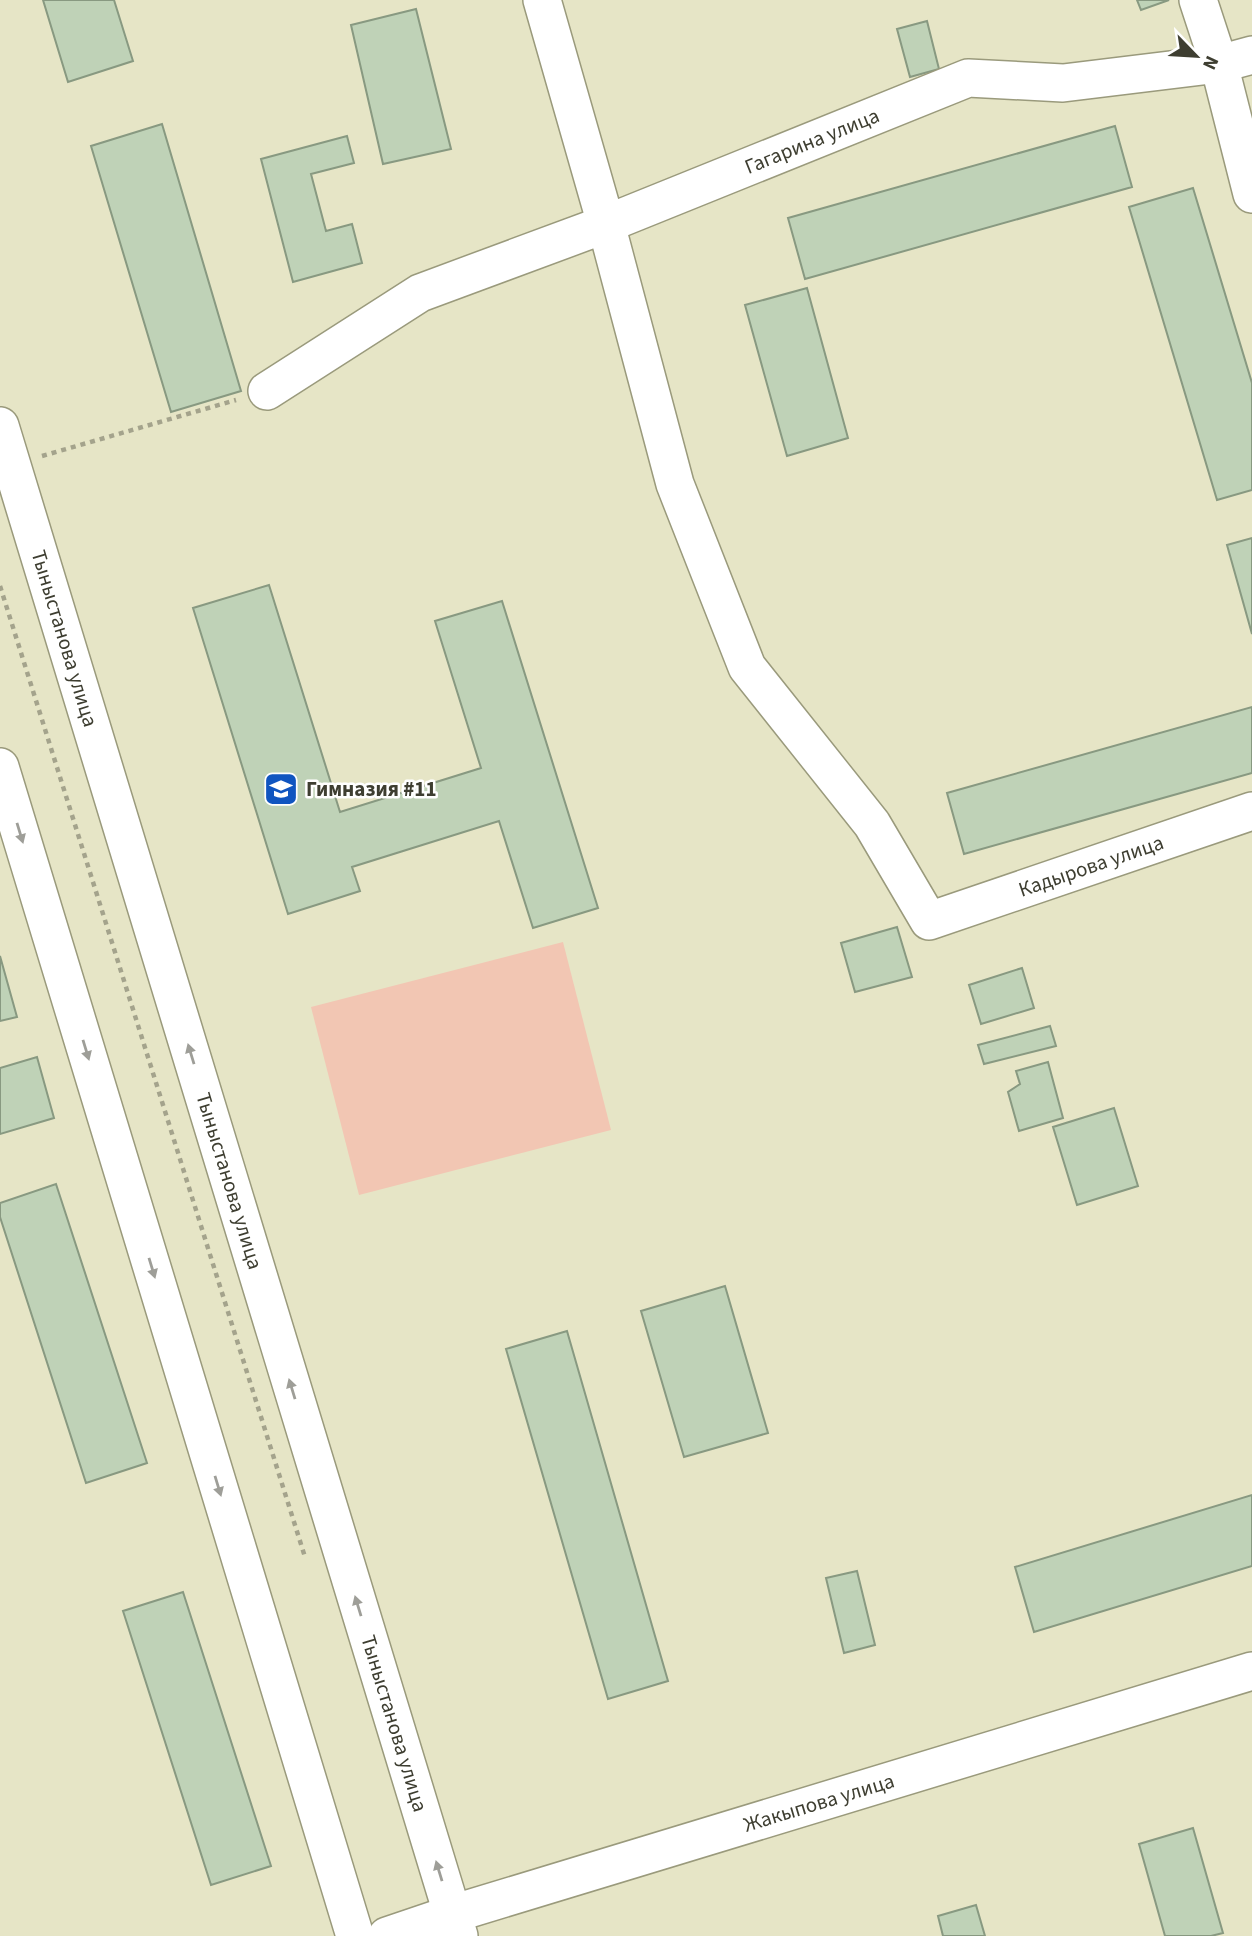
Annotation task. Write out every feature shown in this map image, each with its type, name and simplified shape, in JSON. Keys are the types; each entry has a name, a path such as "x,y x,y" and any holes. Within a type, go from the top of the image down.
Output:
{"street":[{"path":"542,0 606,224"},
{"path":"1198,0 1236,59 1252,194"},
{"name":"Гагарина улица","path":"267,391 420,293 606,224 968,78 1063,83 1236,59"},
{"name":"Кадырова улица","path":"606,224 675,484 747,667 872,824 929,921 1252,811"},
{"name":"Тыныстанова улица","path":"0,426 455,1925"},
{"path":"0,767 355,1936"},
{"name":"Жакыпова улица","path":"387,1936 455,1925 1252,1671"}],"path":[{"path":"12,465 267,391"},
{"path":"0,586 308,1567"}],"shaded area":[{"path":"563,942 611,1130 359,1195 311,1007"}],"building":[{"path":"43,0 114,0 133,61 68,82"},
{"path":"1137,0 1169,0 1141,10"},
{"path":"416,9 451,149 383,164 351,25"},
{"path":"927,21 939,69 910,77 897,29"},
{"path":"162,124 241,391 171,412 91,146"},
{"path":"1115,126 1132,187 805,279 788,218"},
{"path":"347,136 354,163 311,174 326,231 352,224 362,263 293,282 261,159"},
{"path":"1193,188 1252,383 1252,490 1217,500 1129,207"},
{"path":"807,288 848,438 787,456 745,305"},
{"path":"1252,538 1252,634 1227,545"},
{"path":"269,585 340,812 481,768 435,621 502,601 598,908 533,928 499,821 352,867 360,891 288,914 193,608"},
{"path":"1252,707 1252,773 964,854 947,793"},
{"path":"897,927 912,977 855,992 841,943"},
{"path":"0,956 17,1017 0,1021"},
{"path":"1022,968 1034,1008 981,1024 969,985"},
{"path":"1050,1026 1056,1046 984,1064 978,1045"},
{"path":"37,1057 54,1118 0,1134 0,1068"},
{"path":"1048,1062 1063,1118 1019,1131 1008,1092 1020,1084 1016,1071"},
{"path":"1114,1108 1138,1186 1077,1205 1053,1127"},
{"path":"56,1184 147,1463 86,1483 0,1217 0,1203"},
{"path":"725,1286 768,1433 684,1457 641,1311"},
{"path":"567,1331 668,1681 608,1699 506,1349"},
{"path":"1252,1495 1252,1566 1034,1632 1015,1567"},
{"path":"857,1571 875,1645 844,1653 826,1578"},
{"path":"183,1592 271,1866 211,1885 123,1611"},
{"path":"1193,1828 1223,1933 1211,1936 1165,1936 1139,1844"},
{"path":"976,1905 985,1936 943,1936 938,1916"}],"place":[{"name":"Гимназия #11","path":"281,789"}]}
